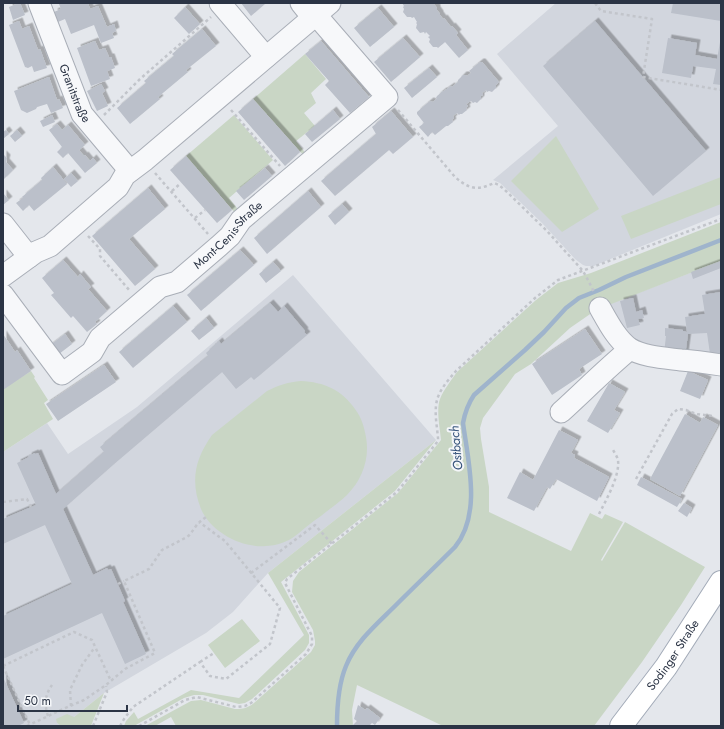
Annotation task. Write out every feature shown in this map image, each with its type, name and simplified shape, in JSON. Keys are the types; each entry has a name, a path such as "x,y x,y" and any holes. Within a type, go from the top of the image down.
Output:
{"main road":[{"name":"Sodinger Straße","path":"621,726 666,667 721,582"},
{"name":"Sodinger Straße","path":"639,726 676,676 721,610"}],"street":[{"name":"Granitstraße","path":"39,3 82,114 92,127 133,169"},
{"path":"220,3 266,57"},
{"path":"3,276 33,255 50,246 118,187 133,169 266,57 315,10 387,97"},
{"name":"Mont-Cenis-Straße","path":"3,295 62,374 92,352 100,338 160,287 176,282 219,246 230,236 242,220 387,97"},
{"path":"3,224 33,255"},
{"path":"600,308 612,329 630,349 653,356 721,365"},
{"path":"561,412 586,390 609,366 630,349"}],"path":[{"path":"595,3 602,11 652,18 643,77 721,90"},
{"path":"92,127 140,79 201,26"},
{"path":"220,97 291,179"},
{"path":"387,97 455,177 470,187 477,188 494,183 499,185 547,231 583,272 589,282"},
{"path":"133,169 172,191 219,246"},
{"path":"172,191 182,183"},
{"path":"195,218 205,210"},
{"path":"139,726 185,700 197,697 236,707 245,706 306,654 312,644 312,636 285,583 287,578 397,492 438,441 436,418 437,400 445,384 456,371 535,298 558,280 583,272 721,219"},
{"path":"89,238 99,246 100,256 141,303"},
{"path":"636,478 672,414 678,409 696,414 713,416"},
{"path":"599,514 612,488 617,470 618,459 612,448"},
{"path":"3,502 27,499 32,506"},
{"path":"118,584 149,569 162,550 191,534 199,522 206,517"},
{"path":"199,522 225,541 280,608 270,644 226,679 210,676 200,662"},
{"path":"251,573 315,525 332,544"},
{"path":"110,681 92,640 74,632 3,666 28,725 84,700 106,685 125,669 155,653 124,581"},
{"path":"71,706 70,690 82,665 95,647"},
{"path":"120,726 133,707 214,653"},
{"path":"48,716 45,706 46,698 52,685"},
{"path":"93,726 107,692 106,685"}],"shaded area":[{"path":"556,3 721,3 721,214 594,266 586,266 575,259 542,223 500,183 493,180 558,126 497,54"},
{"path":"721,261 721,360 636,347 607,305"},
{"path":"293,275 436,440 268,573 233,612 206,633 104,693 74,717 57,723 61,726 3,726 3,452 47,423 68,454 137,407"}],"green space":[{"path":"305,54 326,79 311,93 316,103 304,113 315,126 296,141 307,155 305,157 253,99"},
{"path":"234,115 273,160 229,198 240,212 237,215 186,156"},
{"path":"556,136 599,209 562,232 511,181"},
{"path":"721,177 721,204 631,239 621,216"},
{"path":"721,222 721,261 596,310 570,328 531,364 515,374 483,418 480,428 489,487 489,512 571,551 590,513 602,519 605,514 623,522 601,560 602,561 625,522 705,567 642,662 594,726 443,726 357,685 352,710 353,726 176,726 171,717 155,726 145,726 191,701 201,700 235,709 247,707 254,703 311,652 315,645 313,630 292,592 293,581 299,572 398,493 441,440 438,414 439,403 457,372 536,300 558,283 591,273"},
{"path":"31,371 48,400 44,403 53,419 3,452 3,389"},
{"path":"301,381 317,383 332,388 350,402 361,419 366,437 367,453 364,469 357,483 347,495 290,539 278,544 266,546 256,546 237,541 228,537 212,525 201,509 195,480 198,462 212,435 267,391 284,384"},
{"path":"436,440 395,491 281,582 309,635 309,643 305,650 252,699 245,703 239,704 203,695 194,695 184,698 134,726 124,726 126,721 134,712 138,719 191,690 239,698 304,635 268,573"},
{"path":"242,619 260,641 225,668 208,645"},
{"path":"104,693 91,726 61,726 57,723 56,719 67,714 74,717"}],"building":[{"path":"19,3 25,15 13,20 9,7"},
{"path":"88,3 90,9 98,6 107,27 114,24 116,31 112,33 114,38 101,43 94,25 71,34 65,19 58,22 54,12 61,9 59,4"},
{"path":"241,3 266,3 251,16"},
{"path":"402,3 433,3 443,19 444,18 458,33 456,35 468,50 459,58 445,42 438,48 433,47 429,42 430,39 428,37 430,36 426,32 425,34 424,32 420,33 416,28 417,22 414,17 407,17 403,12 404,6"},
{"path":"673,3 721,3 721,21 671,13"},
{"path":"185,7 200,24 189,34 174,18"},
{"path":"378,8 394,27 370,47 354,28"},
{"path":"19,21 22,29 29,26 47,68 34,72 32,66 28,68 25,67 9,25"},
{"path":"595,21 706,151 653,196 543,66"},
{"path":"202,29 216,46 186,70 188,72 158,97 160,99 130,124 117,108 146,83 144,81 174,56 172,54"},
{"path":"403,38 420,57 391,82 374,62"},
{"path":"668,38 697,43 695,55 717,59 721,42 721,85 713,84 716,69 693,66 691,78 662,73"},
{"path":"95,41 99,50 105,48 109,57 111,57 115,68 107,71 110,79 91,86 77,48"},
{"path":"321,41 369,97 350,113 325,85 329,81 305,54"},
{"path":"482,62 499,82 496,85 496,88 492,92 487,92 486,90 482,93 483,95 481,96 481,99 477,103 473,103 471,101 466,104 468,106 466,108 467,110 459,115 457,113 453,116 453,122 435,135 432,132 428,137 419,127 424,123 417,112 430,101 433,102 443,91 451,86 452,87 463,75 467,76 471,73 469,71"},
{"path":"429,68 437,77 412,98 404,88"},
{"path":"49,77 57,100 59,99 63,108 51,113 47,104 37,107 36,109 27,113 21,110 14,91"},
{"path":"101,84 105,91 102,93 108,106 97,111 87,91"},
{"path":"253,99 300,152 285,166 238,112"},
{"path":"333,110 340,119 312,142 305,134"},
{"path":"391,111 413,137 393,154 389,150 335,196 321,181 376,134 372,127"},
{"path":"52,115 55,122 43,127 40,121"},
{"path":"57,124 62,130 68,125 85,145 79,150 90,161 93,158 97,163 85,173 68,153 63,158 57,152 62,147 49,130"},
{"path":"6,130 9,134 3,139 3,132"},
{"path":"17,130 22,136 15,142 10,136"},
{"path":"3,154 7,158 6,162 13,170 3,180"},
{"path":"186,156 232,210 217,223 170,170"},
{"path":"53,167 67,184 34,211 29,205 23,211 16,203 42,180 41,178"},
{"path":"265,168 272,176 244,200 236,191"},
{"path":"71,173 78,181 71,187 64,179"},
{"path":"148,188 165,209 129,239 155,269 135,286 92,236"},
{"path":"308,191 321,207 267,254 254,238"},
{"path":"3,193 9,200 3,205"},
{"path":"342,204 349,212 335,225 328,216"},
{"path":"240,250 254,265 201,311 187,295"},
{"path":"63,260 78,277 80,274 91,287 88,289 107,311 95,322 97,324 87,332 73,316 71,318 51,295 54,293 42,278"},
{"path":"721,261 721,268 693,279 691,272"},
{"path":"273,262 281,271 266,283 259,274"},
{"path":"721,292 721,353 710,354 707,333 688,334 685,356 664,353 666,336 665,328 683,330 687,332 685,317 705,314 702,295"},
{"path":"633,298 636,312 642,310 644,318 638,319 640,325 627,328 620,301"},
{"path":"270,303 278,312 284,306 307,335 254,380 251,377 236,389 222,372 63,509 93,575 107,568 108,570 111,569 125,601 123,602 146,654 125,664 102,613 3,659 3,616 72,584 45,525 3,544 3,519 36,505 17,463 29,457 28,456 38,453 56,494 104,452 100,447 208,356 206,353 219,341 221,344"},
{"path":"173,306 187,322 133,368 119,352"},
{"path":"206,318 214,328 199,340 191,331"},
{"path":"585,329 602,354 579,369 582,375 552,395 532,364"},
{"path":"3,334 15,352 17,350 31,371 3,390"},
{"path":"65,334 72,344 55,357 48,347"},
{"path":"104,365 116,382 58,421 46,404"},
{"path":"688,371 708,380 700,399 680,391"},
{"path":"609,383 625,392 614,410 620,413 608,433 587,421"},
{"path":"685,414 700,423 703,417 718,425 680,496 650,479"},
{"path":"559,430 578,440 571,453 575,455 574,458 609,477 597,501 556,479 550,489 547,487 534,511 507,498 520,472 533,480"},
{"path":"641,477 682,499 677,507 637,485"},
{"path":"684,503 692,508 687,517 678,511"},
{"path":"3,677 24,723 18,726 3,726"},
{"path":"358,705 365,710 367,708 380,718 375,725 372,723 369,726 353,725 357,721 354,719"}],"waterway":[{"name":"Ostbach","path":"337,726 338,703 343,673 350,657 361,640 455,547 463,534 471,503 470,470 463,423 467,408 474,395 525,350 566,308 579,298 626,277 721,240"}]}
